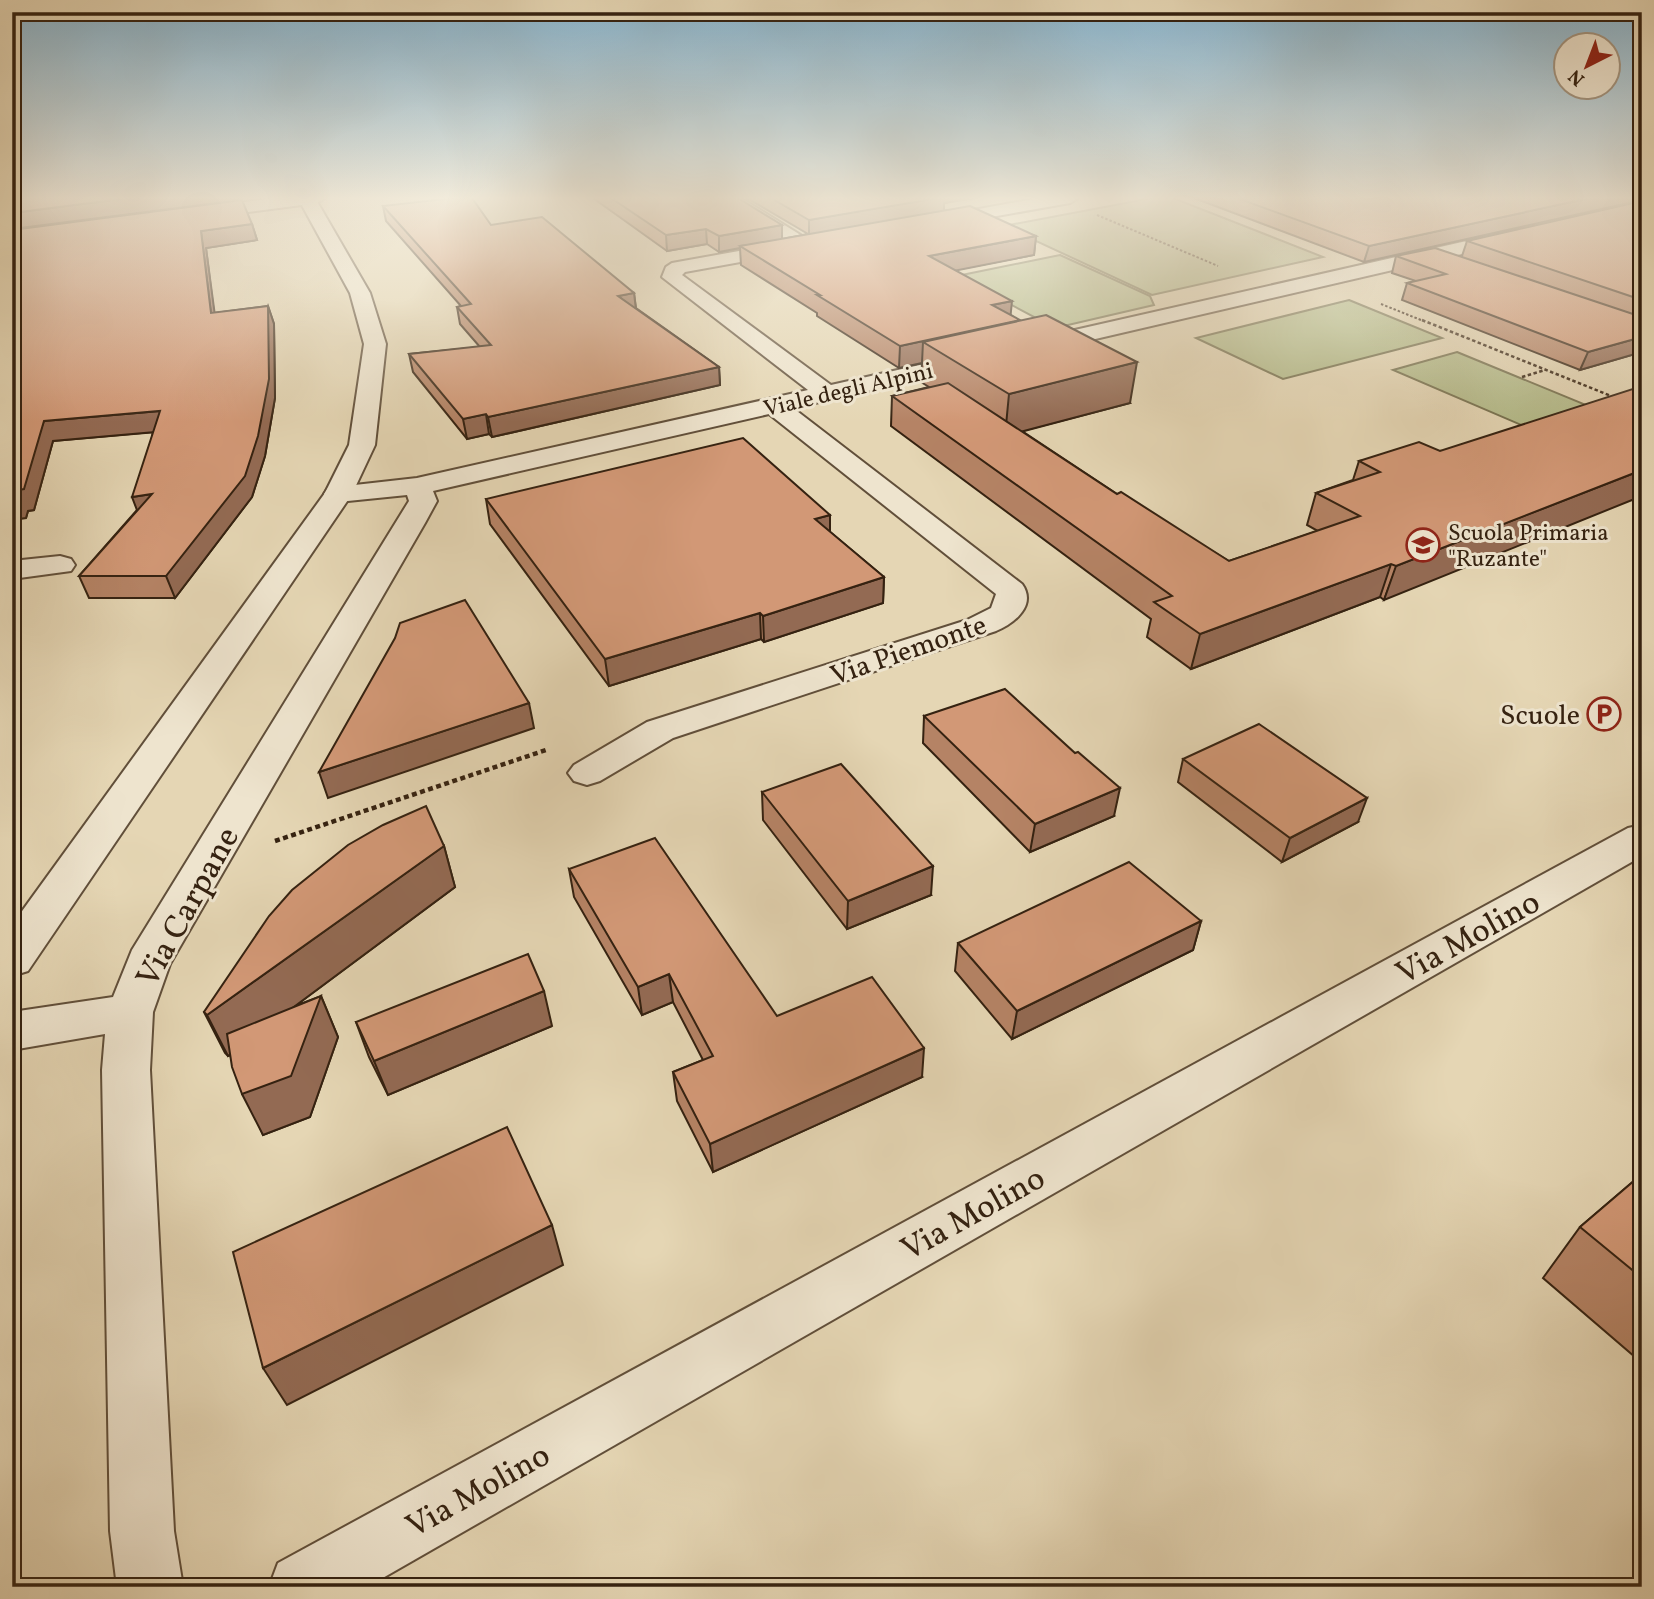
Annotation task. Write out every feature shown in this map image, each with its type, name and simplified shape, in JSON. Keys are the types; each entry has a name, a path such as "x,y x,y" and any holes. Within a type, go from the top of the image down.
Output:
{"street":[{"path":"12,959 338,494 362,445 375,344 360,293 349,273"},
{"path":"673,273 672,277 828,394"},
{"name":"Viale degli Alpini","path":"338,494 417,486 1354,273"},
{"name":"Via Piemonte","path":"587,773 660,730 978,627 996,620 1008,611 1013,603 1011,592 775,406"},
{"name":"Via Carpane","path":"150,1587 141,1503 126,1070 130,1012 148,962 411,523 423,501 417,486"},
{"path":"12,570 61,565"},
{"name":"Via Molino","path":"302,1587 1642,838"},
{"path":"12,1031 130,1012"}],"path":[{"path":"1380,304 1618,399"},
{"path":"1522,377 1546,370"},
{"path":"270,843 558,746 587,773"}],"green space":[{"path":"974,273 1099,273 1150,296 1154,305 1068,325 1049,325 957,276"},
{"path":"1104,273 1253,273 1152,295"},
{"path":"1349,300 1442,338 1283,379 1196,338"},
{"path":"1457,352 1591,407 1526,427 1393,370"}],"building":[{"path":"12,273 206,273 211,313 268,306 269,379 258,436 245,476 166,576 79,576 152,494 132,497 160,411 44,421 24,489 18,490 17,497 12,498"},
{"path":"443,273 609,273 634,293 618,296 719,367 488,417 486,414 463,419 409,354 491,345 457,307 471,304"},
{"path":"783,273 960,273 1012,301 992,305 1020,320 900,346 817,295 820,295"},
{"path":"1442,273 1509,273 1642,317 1642,337 1588,352 1407,283 1446,274"},
{"path":"1561,273 1642,273 1642,300"},
{"path":"1046,315 1137,362 1009,394 923,342"},
{"path":"948,383 1117,494 1121,492 1229,561 1360,516 1316,493 1380,472 1359,461 1419,442 1440,451 1642,386 1642,470 1396,566 1391,564 1200,634 1154,602 1172,596 892,396"},
{"path":"743,438 830,515 815,519 884,577 763,616 760,613 605,659 486,499"},
{"path":"465,600 529,703 319,772 395,638 400,623"},
{"path":"1005,689 1075,753 1078,752 1120,788 1035,824 924,716"},
{"path":"1259,724 1367,798 1290,838 1183,759"},
{"path":"841,764 933,866 848,901 762,792"},
{"path":"426,806 444,846 207,1015 204,1012 269,916 292,890 348,845 383,825"},
{"path":"655,838 777,1016 872,977 924,1048 710,1144 673,1072 713,1056 669,974 638,987 569,869"},
{"path":"1129,862 1201,921 1017,1011 958,943"},
{"path":"528,954 544,991 374,1061 356,1022"},
{"path":"321,996 291,1076 242,1094 232,1067 227,1034"},
{"path":"507,1127 552,1225 263,1368 233,1252"},
{"path":"1642,1174 1642,1278 1580,1227"}],"place":[{"name":"Scuola Primaria \"Ruzante\"","path":"1423,545"},
{"name":"Scuole","path":"1604,714"}]}
